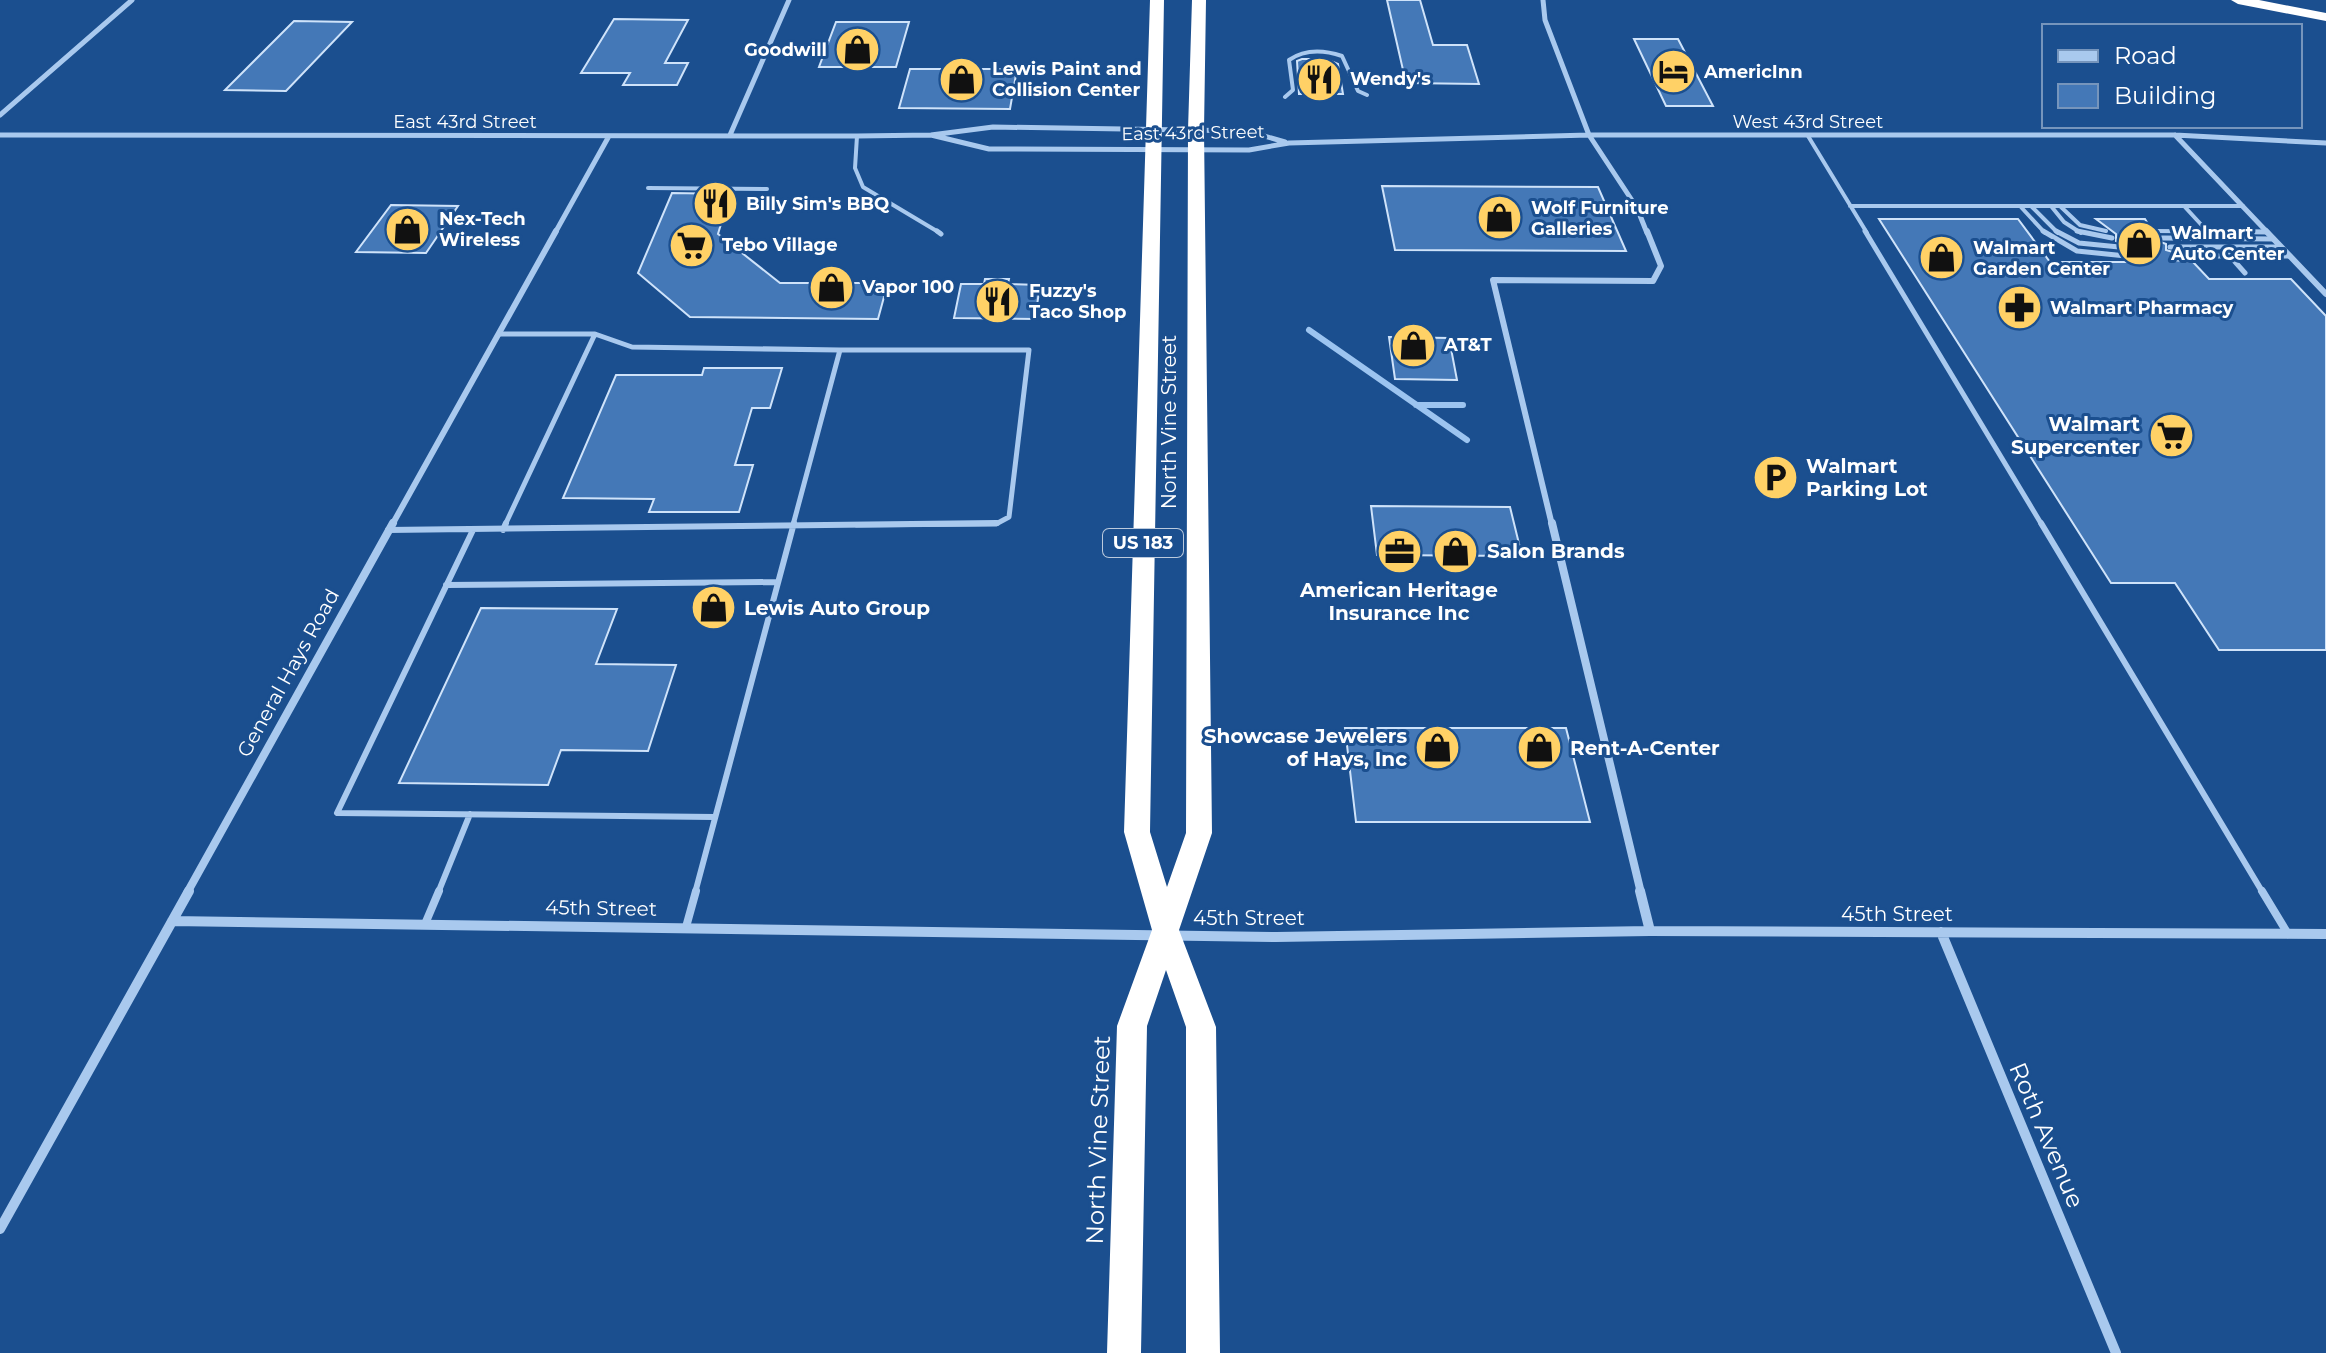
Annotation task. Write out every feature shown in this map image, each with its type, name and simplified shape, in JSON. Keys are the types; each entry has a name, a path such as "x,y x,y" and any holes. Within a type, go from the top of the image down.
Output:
{"highway":[{"name":"North Vine Street","path":"1157,0 1137,832 1167,935 1201,1027 1203,1353"},
{"name":"North Vine Street","path":"1124,1353 1132,1026 1167,935 1199,833 1196,130 1199,0"},
{"path":"2238,0 2326,17"}],"street":[{"path":"0,115 132,0"},
{"path":"730,135 789,0"},
{"path":"1543,0 1545,20 1589,135 1637,208 1661,266 1653,281 1493,280 1650,931"},
{"name":"East 43rd Street","path":"0,135 857,136 931,135 993,127 1152,138 1196,149 1249,150 1289,143"},
{"name":"East 43rd Street","path":"931,135 989,149 1152,138 1196,130 1247,131 1289,143"},
{"name":"West 43rd Street","path":"1289,143 1589,135 2175,135 2326,143"},
{"path":"2175,135 2326,294"},
{"name":"General Hays Road","path":"0,1229 609,136"},
{"name":"45th Street","path":"172,921 1276,937 1650,931 2326,934"},
{"name":"Roth Avenue","path":"1941,932 2116,1353"}],"lane":[{"path":"1285,97 1293,90 1289,60 1298,53 1335,53 1342,56 1358,91 1367,95"},
{"path":"857,136 855,168 863,187 941,234"},
{"path":"1808,136 2288,934"},
{"path":"648,188 767,189"},
{"path":"1850,206 2243,206"},
{"path":"2020,206 2050,240 2075,251 2126,256"},
{"path":"2031,206 2056,234 2080,245 2119,247"},
{"path":"2051,206 2074,232 2090,237 2112,238"},
{"path":"2060,206 2077,226 2088,231 2106,231"},
{"path":"2184,206 2245,273"},
{"path":"2156,231 2267,232"},
{"path":"2162,238 2274,239"},
{"path":"2170,247 2281,247"},
{"path":"2177,256 2290,256"},
{"path":"388,530 996,524 1009,517 1029,350 632,347 595,334 500,334"},
{"path":"503,530 595,334"},
{"path":"686,927 790,528 840,350"},
{"path":"473,530 337,813 714,817"},
{"path":"446,585 776,582"},
{"path":"425,924 470,814"}],"building":[{"path":"1387,0 1420,0 1433,45 1467,45 1479,84 1406,83"},
{"path":"614,19 688,20 665,63 688,63 677,85 623,85 630,73 581,73"},
{"path":"294,21 352,22 286,91 225,90"},
{"name":"Goodwill","path":"836,22 909,22 896,67 819,67"},
{"name":"AmericInn","path":"1634,39 1678,39 1713,106 1666,106"},
{"name":"Wendy's","path":"1326,59 1338,64 1343,94 1299,94 1297,61"},
{"name":"Lewis Paint and Collision Center","path":"910,69 1017,69 1010,109 899,108"},
{"name":"Wolf Furniture Galleries","path":"1382,186 1598,187 1626,251 1395,250"},
{"name":"Tebo Village","path":"672,193 730,194 718,234 780,283 882,283 884,297 878,319 690,317 638,273"},
{"name":"Nex-Tech Wireless","path":"391,205 458,206 426,253 356,252"},
{"name":"Walmart Supercenter","path":"1879,219 2018,219 2050,262 2131,262 2131,253 2123,250 2124,244 2116,241 2116,234 2096,219 2145,219 2158,241 2166,244 2166,250 2173,252 2174,260 2193,262 2209,279 2291,279 2326,316 2326,650 2219,650 2175,583 2111,583"},
{"name":"Fuzzy's Taco Shop","path":"985,279 1009,279 1008,284 1040,285 1035,319 954,318 961,284 984,284"},
{"path":"1389,337 1449,338 1457,380 1395,379"},
{"path":"704,368 782,368 770,408 752,408 735,465 753,465 739,512 649,512 654,499 563,498 616,375 702,375"},
{"path":"1371,506 1510,507 1522,556 1377,555"},
{"path":"481,608 617,609 596,664 676,665 648,751 561,750 548,785 399,783"},
{"path":"1345,728 1566,728 1590,822 1356,822"}],"waterway":[{"path":"1309,330 1417,405"},
{"path":"1417,405 1463,405"},
{"path":"1417,405 1467,440"}],"place":[{"name":"Goodwill","path":"858,50"},
{"name":"AmericInn","path":"1673,72"},
{"name":"Lewis Paint and Collision Center","path":"961,79"},
{"name":"Wendy's","path":"1319,79"},
{"name":"Billy Sim's BBQ","path":"715,204"},
{"name":"Wolf Furniture Galleries","path":"1500,218"},
{"name":"Nex-Tech Wireless","path":"408,229"},
{"name":"Walmart Auto Center","path":"2140,243"},
{"name":"Tebo Village","path":"691,245"},
{"name":"Walmart Garden Center","path":"1942,258"},
{"name":"Vapor 100","path":"831,287"},
{"name":"Fuzzy's Taco Shop","path":"998,301"},
{"name":"Walmart Pharmacy","path":"2019,308"},
{"name":"AT&T","path":"1413,345"},
{"name":"Walmart Supercenter","path":"2171,435"},
{"name":"Walmart Parking Lot","path":"1775,478"},
{"name":"American Heritage Insurance Inc","path":"1399,551"},
{"name":"Salon Brands","path":"1456,551"},
{"name":"Lewis Auto Group","path":"713,608"},
{"name":"Showcase Jewelers of Hays, Inc","path":"1438,747"},
{"name":"Rent-A-Center","path":"1539,748"}]}
